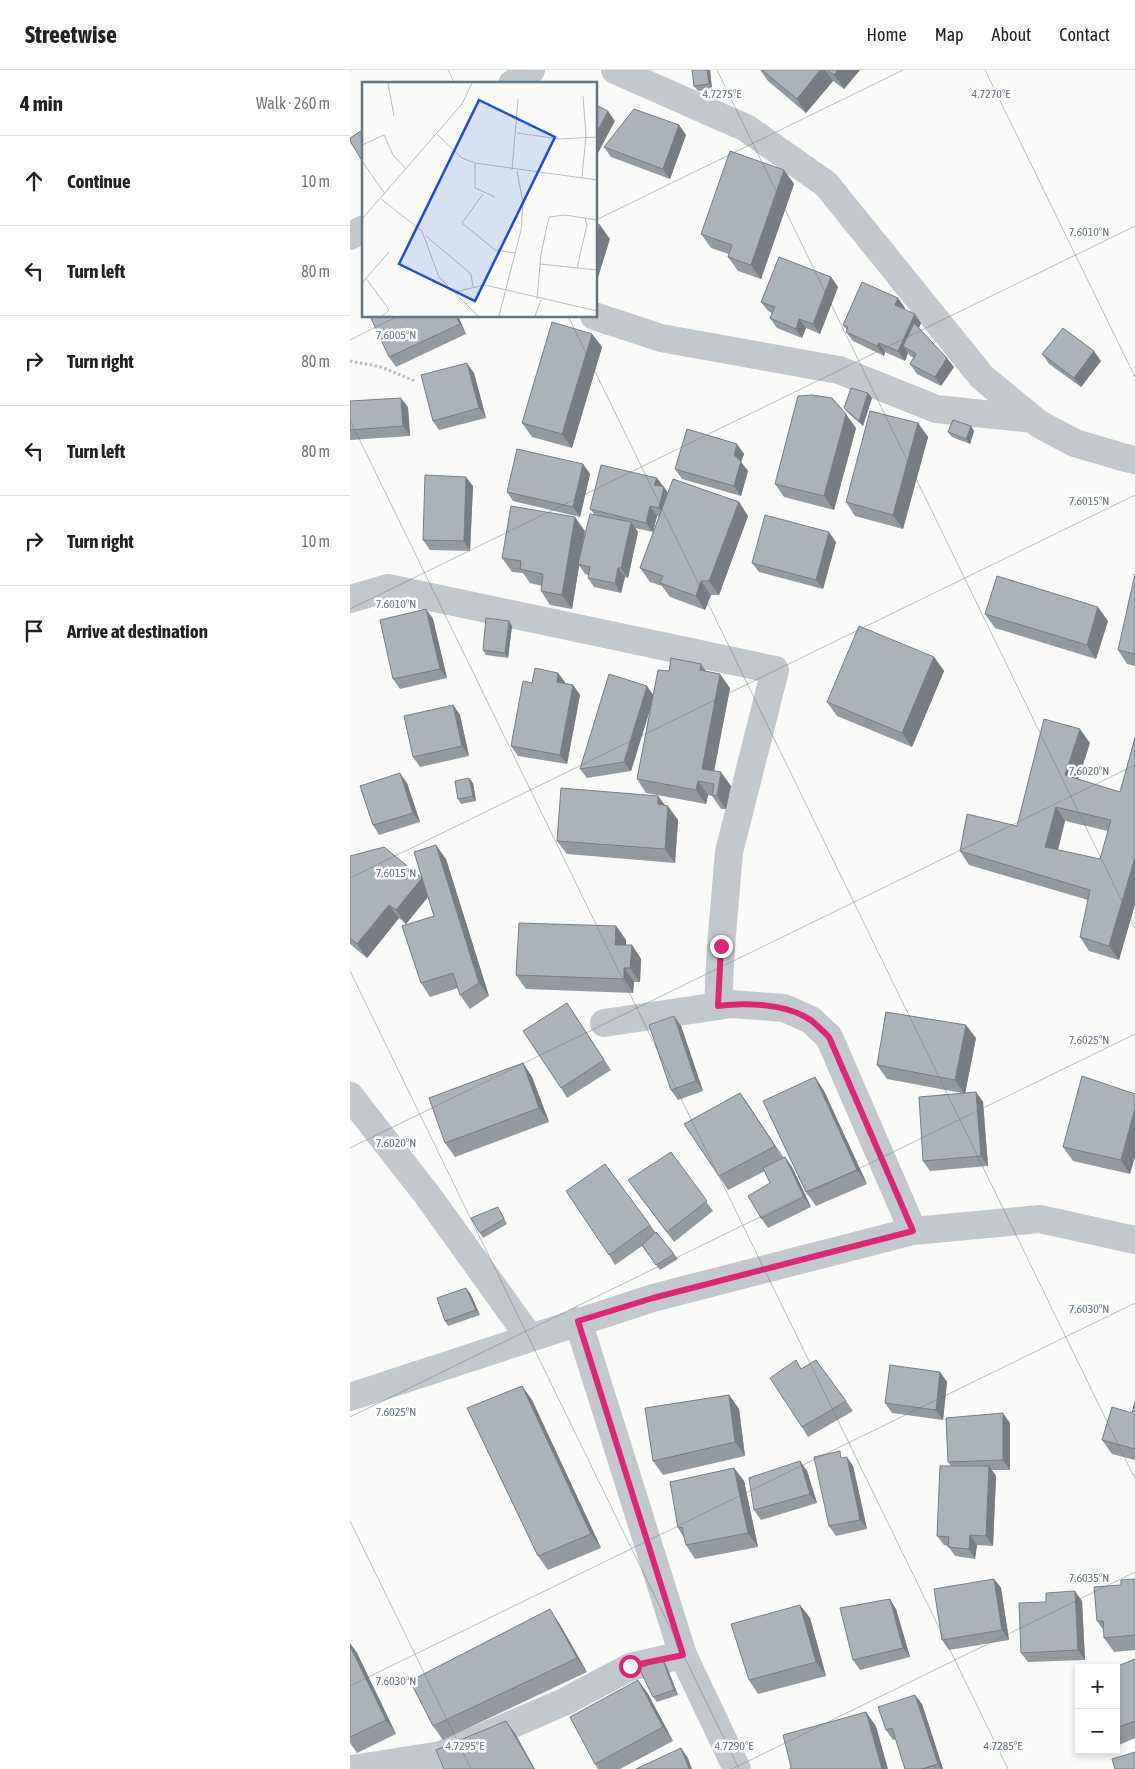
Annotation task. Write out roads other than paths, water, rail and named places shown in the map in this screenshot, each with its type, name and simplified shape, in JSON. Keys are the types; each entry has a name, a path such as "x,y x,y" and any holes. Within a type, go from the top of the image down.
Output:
{"street":[{"path":"515,82 530,70"},
{"path":"615,70 746,128 826,184 982,377 1039,424 1076,443 1135,460"},
{"path":"350,236 362,230"},
{"path":"598,317 661,338 839,370 936,409 1033,419"},
{"path":"350,599 388,588 775,670 729,852 718,1006"},
{"path":"604,1022 732,1004 784,1008 811,1020 829,1037 913,1231"},
{"path":"350,1096 428,1196 530,1338"},
{"path":"350,1397 653,1298 913,1231 1040,1219 1135,1240"},
{"path":"578,1321 683,1655 737,1769"},
{"path":"352,1769 441,1755 564,1702 630,1666 683,1655"}]}
